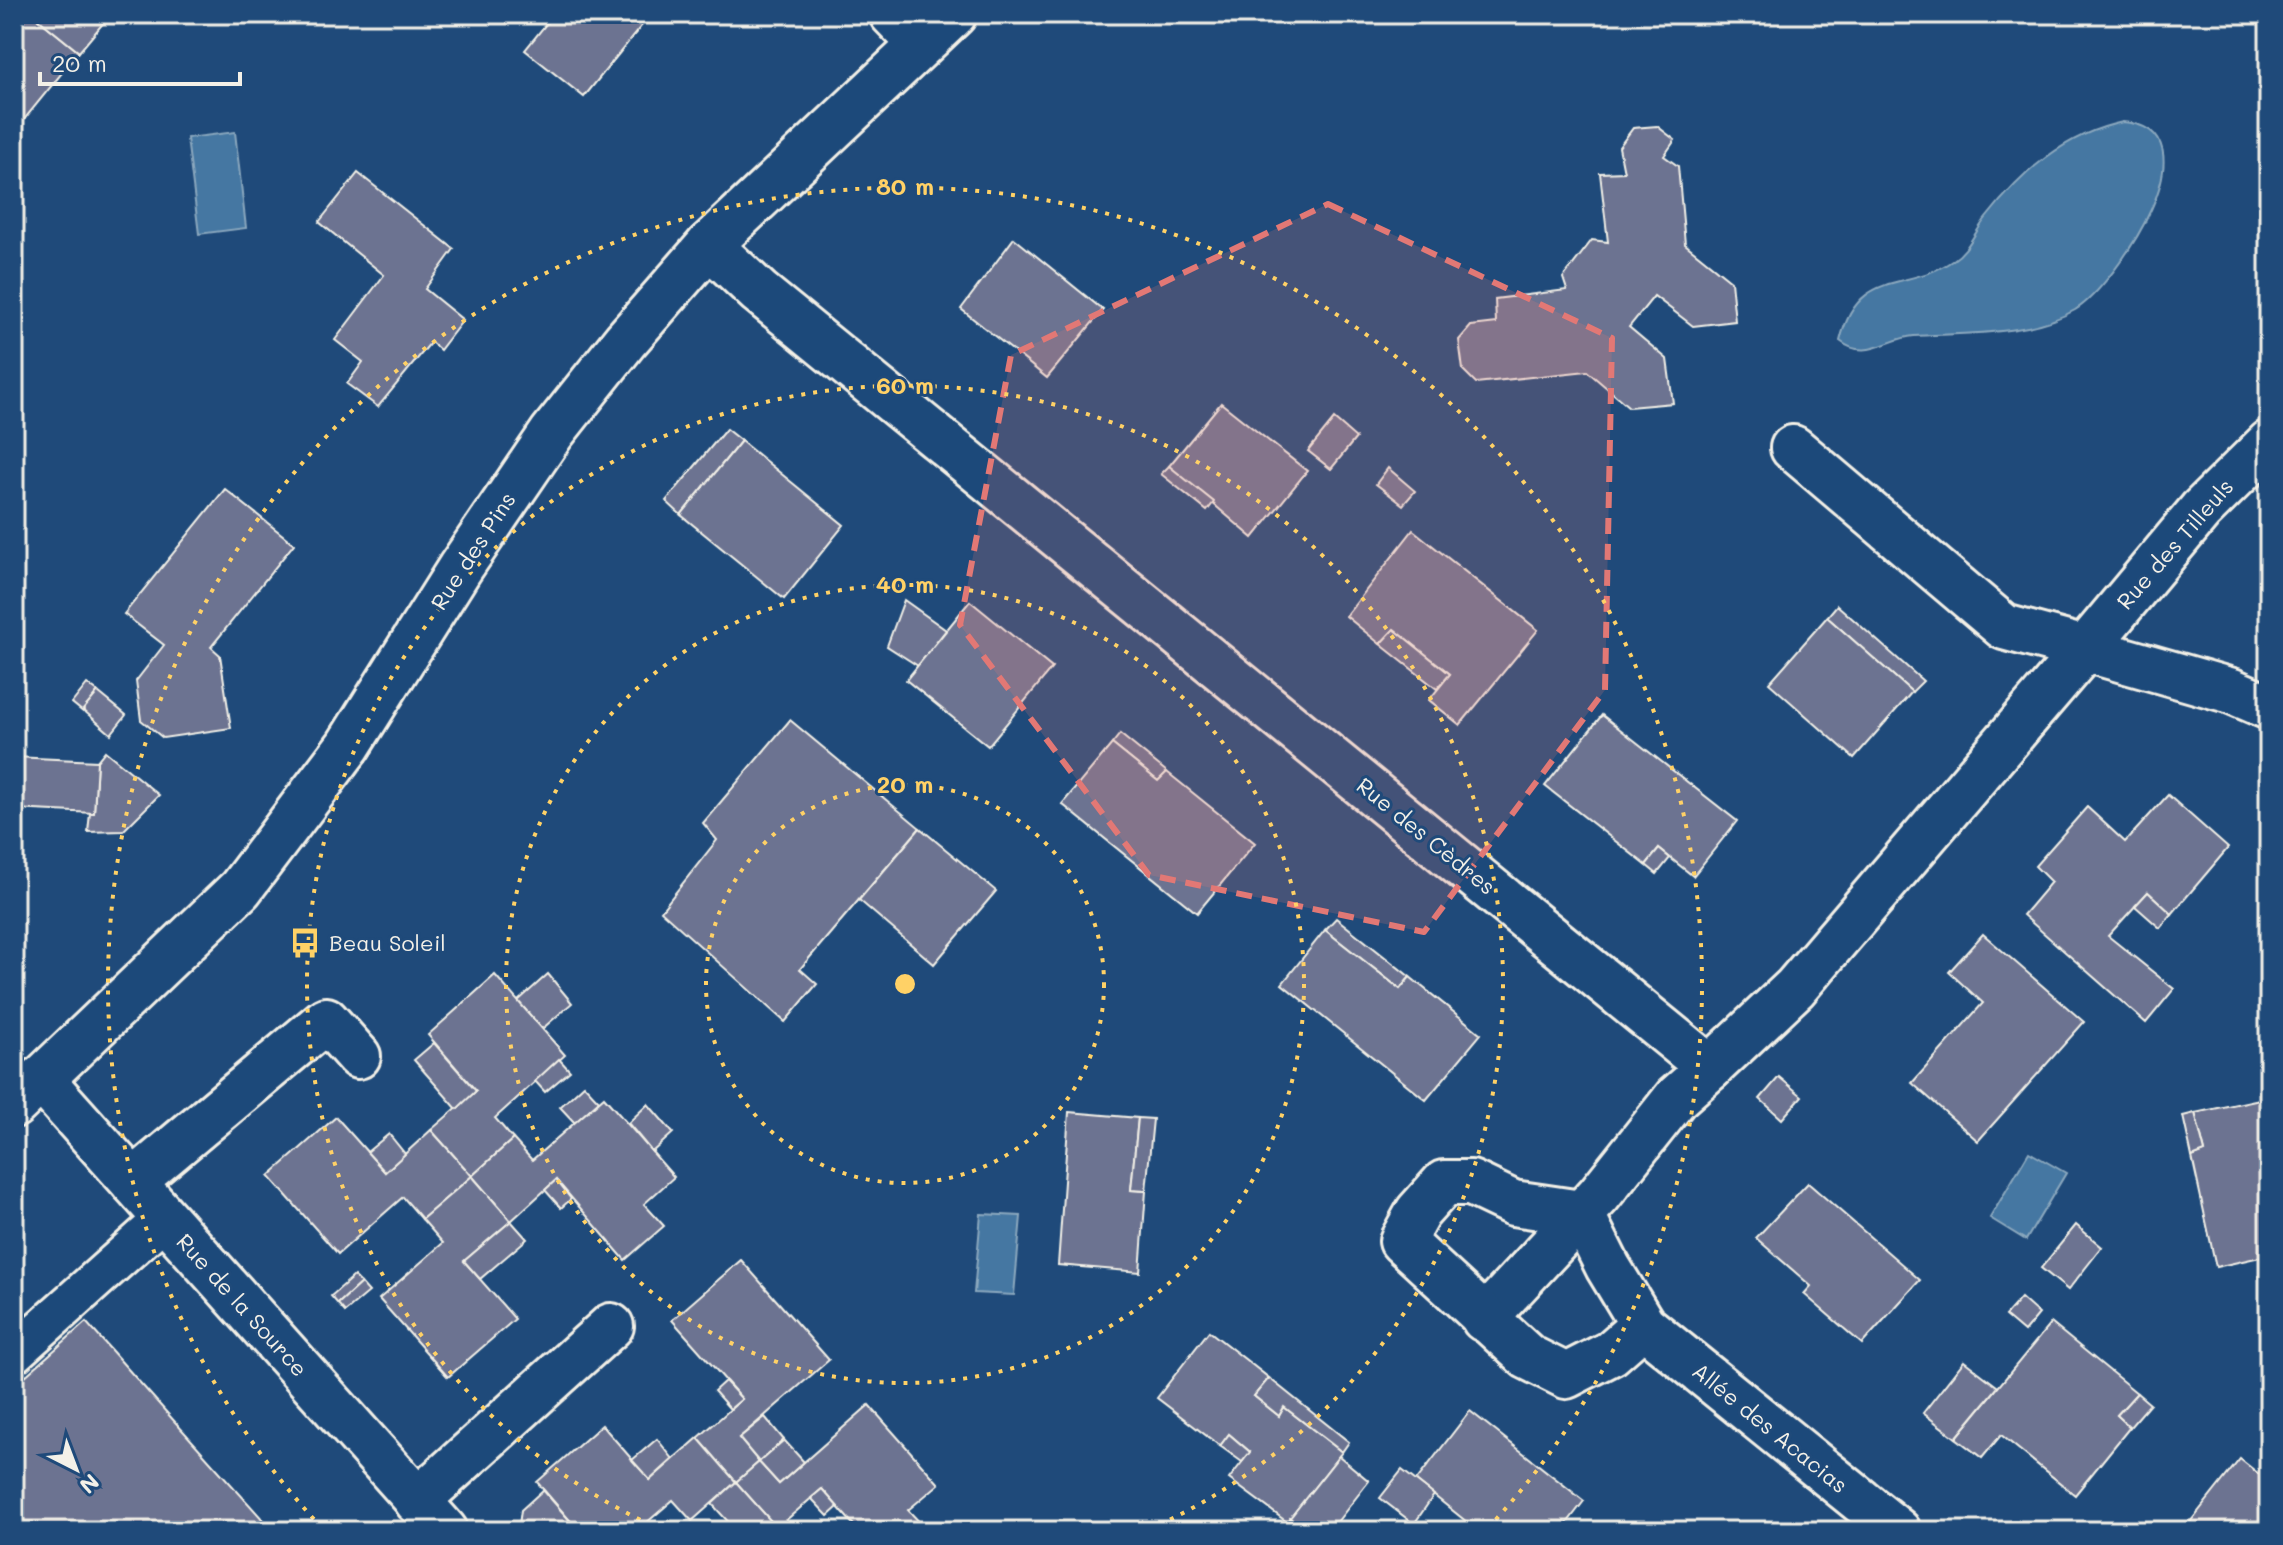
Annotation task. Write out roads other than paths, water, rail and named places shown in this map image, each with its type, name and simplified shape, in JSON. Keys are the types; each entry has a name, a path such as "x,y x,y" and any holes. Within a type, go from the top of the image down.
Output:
{"street":[{"name":"Rue des Pins","path":"27,1092 240,889 348,746 460,568 552,433 709,245 906,28 954,14"},
{"name":"Rue des Cèdres","path":"709,245 759,292 1710,1068"},
{"name":"Rue des Tilleuls","path":"2085,649 2201,510 2269,443"},
{"path":"1793,448 2004,627 2232,691 2269,707"},
{"path":"1484,1319 1581,1213 1676,1098 1795,988 2085,649"},
{"path":"133,1182 326,1020 358,1056"},
{"name":"Rue de la Source","path":"27,1092 133,1182 431,1516"},
{"path":"1581,1213 1513,1203 1471,1183 1444,1183 1418,1212 1402,1241 1528,1357 1566,1376 1611,1353 1643,1325"},
{"name":"Allée des Acacias","path":"1581,1213 1643,1325 1898,1531"},
{"path":"431,1516 611,1326"}],"lane":[{"path":"14,1353 165,1218"}],"water":[{"path":"2123,122 2151,131 2163,151 2162,178 2151,209 2134,241 2114,271 2075,310 2038,325 2017,329 1914,336 1868,349 1850,347 1840,341 1848,318 1871,291 1935,270 1958,257 2014,185 2046,157 2082,136"},
{"path":"235,132 246,228 199,234 187,138"},
{"path":"2029,1152 2066,1173 2026,1240 1990,1218"},
{"path":"981,1214 1021,1216 1014,1295 974,1293"}],"place":[{"name":"Beau Soleil","path":"305,943"}]}
